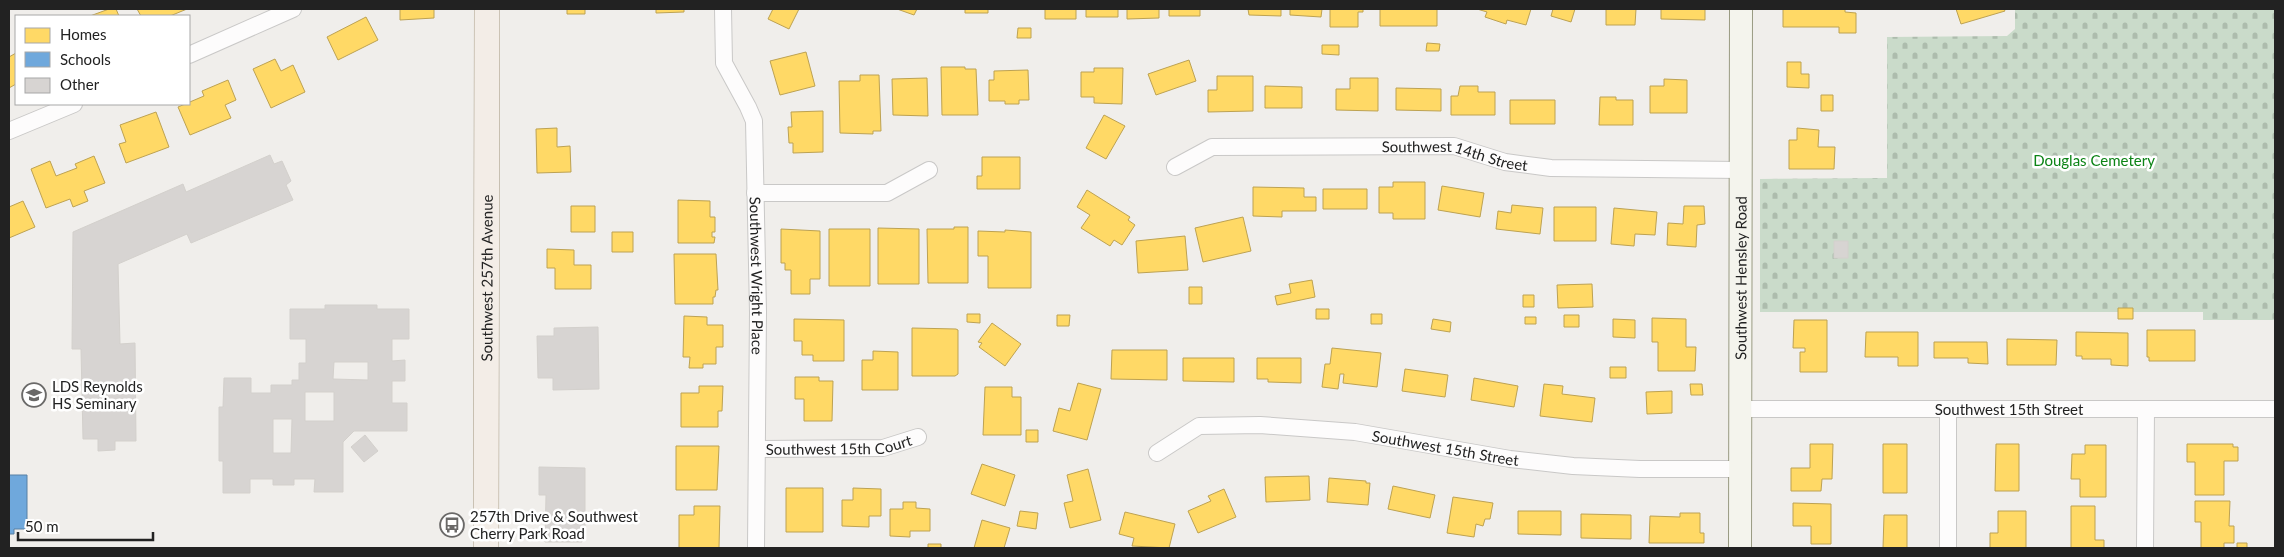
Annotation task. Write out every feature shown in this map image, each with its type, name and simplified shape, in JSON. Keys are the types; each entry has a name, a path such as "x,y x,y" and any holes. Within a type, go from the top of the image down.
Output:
{"main road":[{"name":"Southwest 257th Avenue","path":"486,548 487,9"}],"street":[{"path":"190,55 293,9"},
{"name":"Southwest Wright Place","path":"723,9 724,64 754,121 758,449 756,548"},
{"name":"Southwest Hensley Road","path":"1740,548 1741,9"},
{"path":"9,131 72,105"},
{"name":"Southwest 14th Street","path":"1175,166 1212,146 1454,146 1505,162 1551,168 1740,170"},
{"path":"755,193 887,193 929,170"},
{"name":"Southwest 15th Street","path":"1740,409 2275,409"},
{"path":"1948,409 1948,548"},
{"path":"2145,548 2146,409"},
{"name":"Southwest 15th Street","path":"1157,453 1199,426 1260,425 1356,432 1510,459 1573,466 1640,469 1740,469"},
{"name":"Southwest 15th Court","path":"758,449 884,448 918,437"}],"green space":[{"name":"Douglas Cemetery","path":"2015,9 2275,9 2275,320 2203,320 2203,312 1760,312 1760,179 1887,178 1887,37 2007,36 2015,29"}],"building: Homes":[{"path":"109,9 116,9 119,15 93,15"},
{"path":"137,9 187,9 172,15 140,15"},
{"path":"400,9 434,9 434,18 400,20"},
{"path":"567,9 585,9 585,14 567,14"},
{"path":"656,9 684,9 684,12 656,13"},
{"path":"773,9 799,9 789,29 768,19"},
{"path":"897,9 917,9 914,15"},
{"path":"965,9 988,9 988,13 965,13"},
{"path":"1045,9 1076,9 1076,19 1045,19"},
{"path":"1086,9 1118,9 1118,17 1086,17"},
{"path":"1127,9 1159,9 1159,18 1127,19"},
{"path":"1169,9 1200,9 1200,16 1169,16"},
{"path":"1248,9 1281,9 1281,16 1249,15"},
{"path":"1290,9 1322,9 1321,17 1290,15"},
{"path":"1330,9 1363,9 1363,12 1358,12 1358,27 1330,27"},
{"path":"1380,9 1437,9 1437,26 1380,26"},
{"path":"1477,9 1531,9 1526,25 1507,20 1506,24 1485,17 1487,12"},
{"path":"1553,9 1575,9 1571,22 1551,16"},
{"path":"1606,9 1636,9 1635,25 1606,25"},
{"path":"1661,9 1705,9 1705,20 1661,19"},
{"path":"1783,9 1845,9 1845,12 1856,13 1856,33 1839,33 1839,27 1783,27"},
{"path":"1956,9 2004,9 2005,11 1961,24"},
{"path":"366,17 378,40 338,60 327,37"},
{"path":"1018,28 1031,28 1031,38 1017,38"},
{"path":"1427,43 1440,44 1439,51 1426,51"},
{"path":"1322,45 1339,45 1339,55 1322,54"},
{"path":"806,52 815,86 780,95 770,61"},
{"path":"15,54 15,85 9,88 9,57"},
{"path":"275,59 281,71 293,65 305,92 271,108 253,69"},
{"path":"1189,60 1196,81 1156,95 1148,74"},
{"path":"1787,62 1801,62 1801,74 1809,74 1809,88 1787,87"},
{"path":"941,67 976,69 978,115 942,115"},
{"path":"1094,68 1123,68 1122,104 1094,103 1094,97 1081,97 1081,72 1094,72"},
{"path":"1028,70 1029,100 1019,100 1019,104 1005,104 1005,101 989,101 989,80 994,80 994,71"},
{"path":"860,75 879,75 881,131 873,131 873,134 840,133 839,81 860,81"},
{"path":"1217,76 1253,76 1253,111 1208,112 1208,90 1217,90"},
{"path":"927,78 928,116 893,115 892,79"},
{"path":"1350,78 1378,78 1378,111 1336,110 1336,89 1350,89"},
{"path":"1664,79 1687,80 1687,113 1650,113 1650,86 1664,86"},
{"path":"228,80 236,100 225,105 231,118 190,135 178,107 190,105 190,102 204,96 202,91"},
{"path":"1265,86 1302,87 1302,108 1265,108"},
{"path":"1460,86 1478,86 1478,92 1495,92 1495,115 1451,115 1451,96 1458,96"},
{"path":"1396,88 1441,89 1441,111 1396,110"},
{"path":"1821,95 1833,95 1833,111 1821,111"},
{"path":"1600,97 1616,97 1616,100 1633,100 1633,125 1599,125"},
{"path":"1510,100 1555,100 1555,124 1510,124"},
{"path":"823,111 823,152 793,153 793,143 789,143 788,127 792,127 791,112"},
{"path":"156,112 169,147 126,163 119,144 126,142 120,125"},
{"path":"1104,115 1125,126 1106,159 1086,148"},
{"path":"557,128 557,147 570,146 571,172 537,173 536,129"},
{"path":"1797,128 1819,130 1818,147 1835,147 1834,169 1789,169 1789,140 1797,140"},
{"path":"94,156 105,183 84,191 88,201 73,207 70,199 46,208 31,169 50,161 56,176 77,168 75,164"},
{"path":"982,157 1020,157 1020,189 977,189 977,176 982,176"},
{"path":"1393,182 1425,182 1425,219 1393,219 1393,213 1379,213 1379,187 1393,187"},
{"path":"1442,186 1484,193 1480,217 1438,210"},
{"path":"1253,187 1304,188 1304,197 1316,197 1316,211 1282,211 1282,217 1253,216"},
{"path":"1323,189 1367,189 1367,209 1323,209"},
{"path":"1087,190 1130,217 1128,220 1135,225 1122,245 1114,240 1110,246 1081,228 1090,215 1077,207"},
{"path":"678,200 710,201 710,217 715,217 715,232 712,232 712,237 715,237 714,243 678,243"},
{"path":"23,201 35,227 9,238 9,207"},
{"path":"1512,205 1543,208 1540,234 1496,229 1498,211 1511,213"},
{"path":"571,206 595,206 595,232 571,232"},
{"path":"1684,206 1704,206 1705,224 1697,225 1696,247 1667,245 1668,223 1683,224"},
{"path":"1554,207 1596,207 1596,241 1554,241"},
{"path":"1614,208 1657,212 1655,235 1635,234 1634,246 1611,244"},
{"path":"1243,217 1251,251 1203,262 1195,228"},
{"path":"954,227 968,227 968,283 928,283 927,229 954,229"},
{"path":"878,228 919,229 919,284 878,284"},
{"path":"781,229 820,231 820,279 810,279 810,294 791,294 791,270 785,270 785,263 781,263"},
{"path":"829,229 870,229 870,286 829,286"},
{"path":"1005,230 1031,232 1031,288 988,288 988,256 978,256 978,231 1005,232"},
{"path":"612,232 633,232 633,252 612,252"},
{"path":"1185,236 1188,270 1138,273 1136,241"},
{"path":"547,249 574,250 574,265 591,265 591,289 555,289 555,268 547,268"},
{"path":"674,254 716,254 718,290 716,290 715,297 713,297 713,304 675,304"},
{"path":"1312,280 1315,297 1277,305 1275,296 1291,293 1289,284"},
{"path":"1592,284 1593,307 1558,308 1557,285"},
{"path":"1189,287 1202,287 1202,304 1189,304"},
{"path":"1523,295 1534,295 1534,307 1523,307"},
{"path":"2118,308 2133,308 2133,319 2118,319"},
{"path":"1316,309 1329,309 1329,319 1316,319"},
{"path":"967,314 980,314 980,323 967,322"},
{"path":"1371,314 1382,314 1382,324 1371,324"},
{"path":"1057,315 1070,315 1069,326 1057,326"},
{"path":"1564,315 1579,315 1579,327 1564,327"},
{"path":"684,316 707,317 707,325 723,325 723,347 716,347 716,364 703,364 703,368 689,368 690,357 683,357"},
{"path":"1525,317 1536,317 1536,324 1525,324"},
{"path":"1652,318 1686,319 1686,347 1696,347 1695,371 1658,371 1658,342 1652,342"},
{"path":"794,319 844,320 844,361 813,361 813,355 802,355 802,341 794,341"},
{"path":"1433,319 1451,322 1450,332 1431,329"},
{"path":"1613,319 1635,320 1635,338 1613,337"},
{"path":"1794,320 1827,320 1827,372 1800,372 1800,352 1805,352 1805,348 1793,348"},
{"path":"992,323 1021,344 1005,366 979,347 982,343 978,342"},
{"path":"912,328 958,330 958,374 955,376 912,376"},
{"path":"2147,330 2195,330 2195,361 2149,361 2149,357 2147,357"},
{"path":"1866,332 1918,332 1918,366 1898,366 1898,357 1865,357"},
{"path":"2076,332 2128,333 2128,366 2111,365 2111,359 2082,359 2082,356 2076,356"},
{"path":"2007,339 2057,340 2056,365 2007,365"},
{"path":"1934,342 1987,342 1988,364 1968,363 1968,358 1934,358"},
{"path":"1332,348 1381,353 1377,387 1343,383 1344,374 1340,374 1338,389 1322,387 1325,364 1330,364"},
{"path":"1112,350 1167,350 1167,380 1111,379"},
{"path":"873,351 898,352 898,390 862,390 862,360 873,360"},
{"path":"1183,358 1234,358 1234,382 1183,381"},
{"path":"1257,358 1301,358 1301,383 1268,382 1268,379 1257,379"},
{"path":"1610,367 1626,367 1626,378 1610,378"},
{"path":"1405,369 1448,375 1445,397 1402,391"},
{"path":"795,377 819,377 819,381 833,381 832,421 804,421 804,399 795,399"},
{"path":"1474,378 1518,386 1514,407 1471,400"},
{"path":"1078,383 1101,389 1087,440 1053,431 1059,408 1070,411"},
{"path":"1544,384 1563,386 1562,394 1595,398 1592,422 1540,416"},
{"path":"1690,384 1702,384 1703,395 1691,395"},
{"path":"699,386 723,386 722,411 718,411 718,427 681,427 681,393 699,393"},
{"path":"985,387 1012,387 1012,397 1021,397 1021,435 983,435"},
{"path":"1672,391 1672,413 1647,414 1646,392"},
{"path":"1026,430 1038,430 1038,442 1026,442"},
{"path":"1810,444 1833,444 1832,479 1822,479 1821,491 1791,491 1791,468 1810,468"},
{"path":"1883,444 1907,444 1907,493 1883,493"},
{"path":"1996,444 2019,444 2019,491 1995,491"},
{"path":"2187,444 2233,444 2233,447 2238,447 2238,461 2224,461 2224,495 2195,495 2195,462 2187,462"},
{"path":"2085,445 2106,445 2106,497 2080,497 2080,479 2071,479 2072,454 2085,454"},
{"path":"676,446 719,446 717,490 676,490"},
{"path":"982,464 1015,475 1005,506 971,494"},
{"path":"1088,469 1101,520 1070,528 1064,503 1073,501 1067,475"},
{"path":"1309,476 1310,500 1266,502 1265,477"},
{"path":"1329,478 1366,481 1366,483 1370,483 1368,505 1327,502"},
{"path":"1393,486 1435,495 1430,518 1388,509"},
{"path":"786,488 823,488 823,532 786,532"},
{"path":"853,488 881,489 881,516 869,516 869,527 842,526 842,500 853,500"},
{"path":"1224,489 1236,517 1198,533 1188,511 1211,501 1208,496"},
{"path":"1453,497 1493,503 1490,519 1485,519 1483,526 1476,524 1474,537 1447,533"},
{"path":"2195,501 2230,501 2229,526 2234,526 2234,543 2224,543 2224,548 2201,548 2201,522 2195,522"},
{"path":"903,502 916,502 916,508 930,509 930,531 910,531 910,537 890,536 890,509 903,509"},
{"path":"1793,503 1831,504 1831,544 1811,544 1811,526 1793,526"},
{"path":"694,506 720,506 719,548 679,548 679,515 694,515"},
{"path":"2071,506 2095,506 2095,540 2104,540 2104,548 2071,548"},
{"path":"1020,511 1038,513 1036,529 1017,526"},
{"path":"1518,511 1561,511 1561,535 1518,534"},
{"path":"1998,511 2026,511 2026,548 1990,548 1990,533 1998,533"},
{"path":"1125,512 1175,524 1169,548 1132,546 1134,538 1119,534"},
{"path":"1680,513 1700,513 1700,533 1704,533 1704,543 1649,543 1650,516 1680,517"},
{"path":"1581,514 1631,515 1631,539 1581,538"},
{"path":"1884,515 1907,515 1907,548 1883,548"},
{"path":"982,520 1010,528 1004,548 974,548"},
{"path":"2237,543 2247,543 2247,548 2237,548"},
{"path":"928,544 941,544 941,548 928,548"}],"building: Schools":[{"path":"9,475 27,475 27,529 14,529 14,534 9,534"}],"building: Other":[{"path":"270,155 274,164 282,161 291,181 286,185 293,200 191,243 187,234 118,264 120,344 135,343 136,441 115,441 115,450 98,451 98,439 83,439 81,349 72,349 73,232 183,184 186,192"},
{"path":"1834,241 1848,241 1848,258 1834,258"},
{"path":"325,305 377,305 377,309 409,309 409,339 392,339 392,361 405,360 405,381 392,381 392,403 407,403 407,431 354,431 343,442 343,492 314,492 315,479 294,479 294,485 273,485 273,479 250,479 250,493 223,493 223,461 219,461 219,407 223,407 224,378 251,378 251,393 271,393 271,385 292,385 292,380 299,380 299,363 306,363 306,339 290,339 290,309 325,309","holes":["334,362 368,362 368,380 333,379","305,392 334,392 334,421 305,421","273,419 292,419 291,453 273,453"]},
{"path":"598,327 599,389 553,390 553,378 538,378 537,336 554,336 554,328"},
{"path":"365,435 378,451 364,462 351,447"},
{"path":"539,467 585,468 585,528 582,528 582,542 545,542 546,495 539,495"}],"place":[{"name":"LDS Reynolds HS Seminary","path":"34,395"},
{"name":"257th Drive & Southwest Cherry Park Road","path":"452,525"}]}
